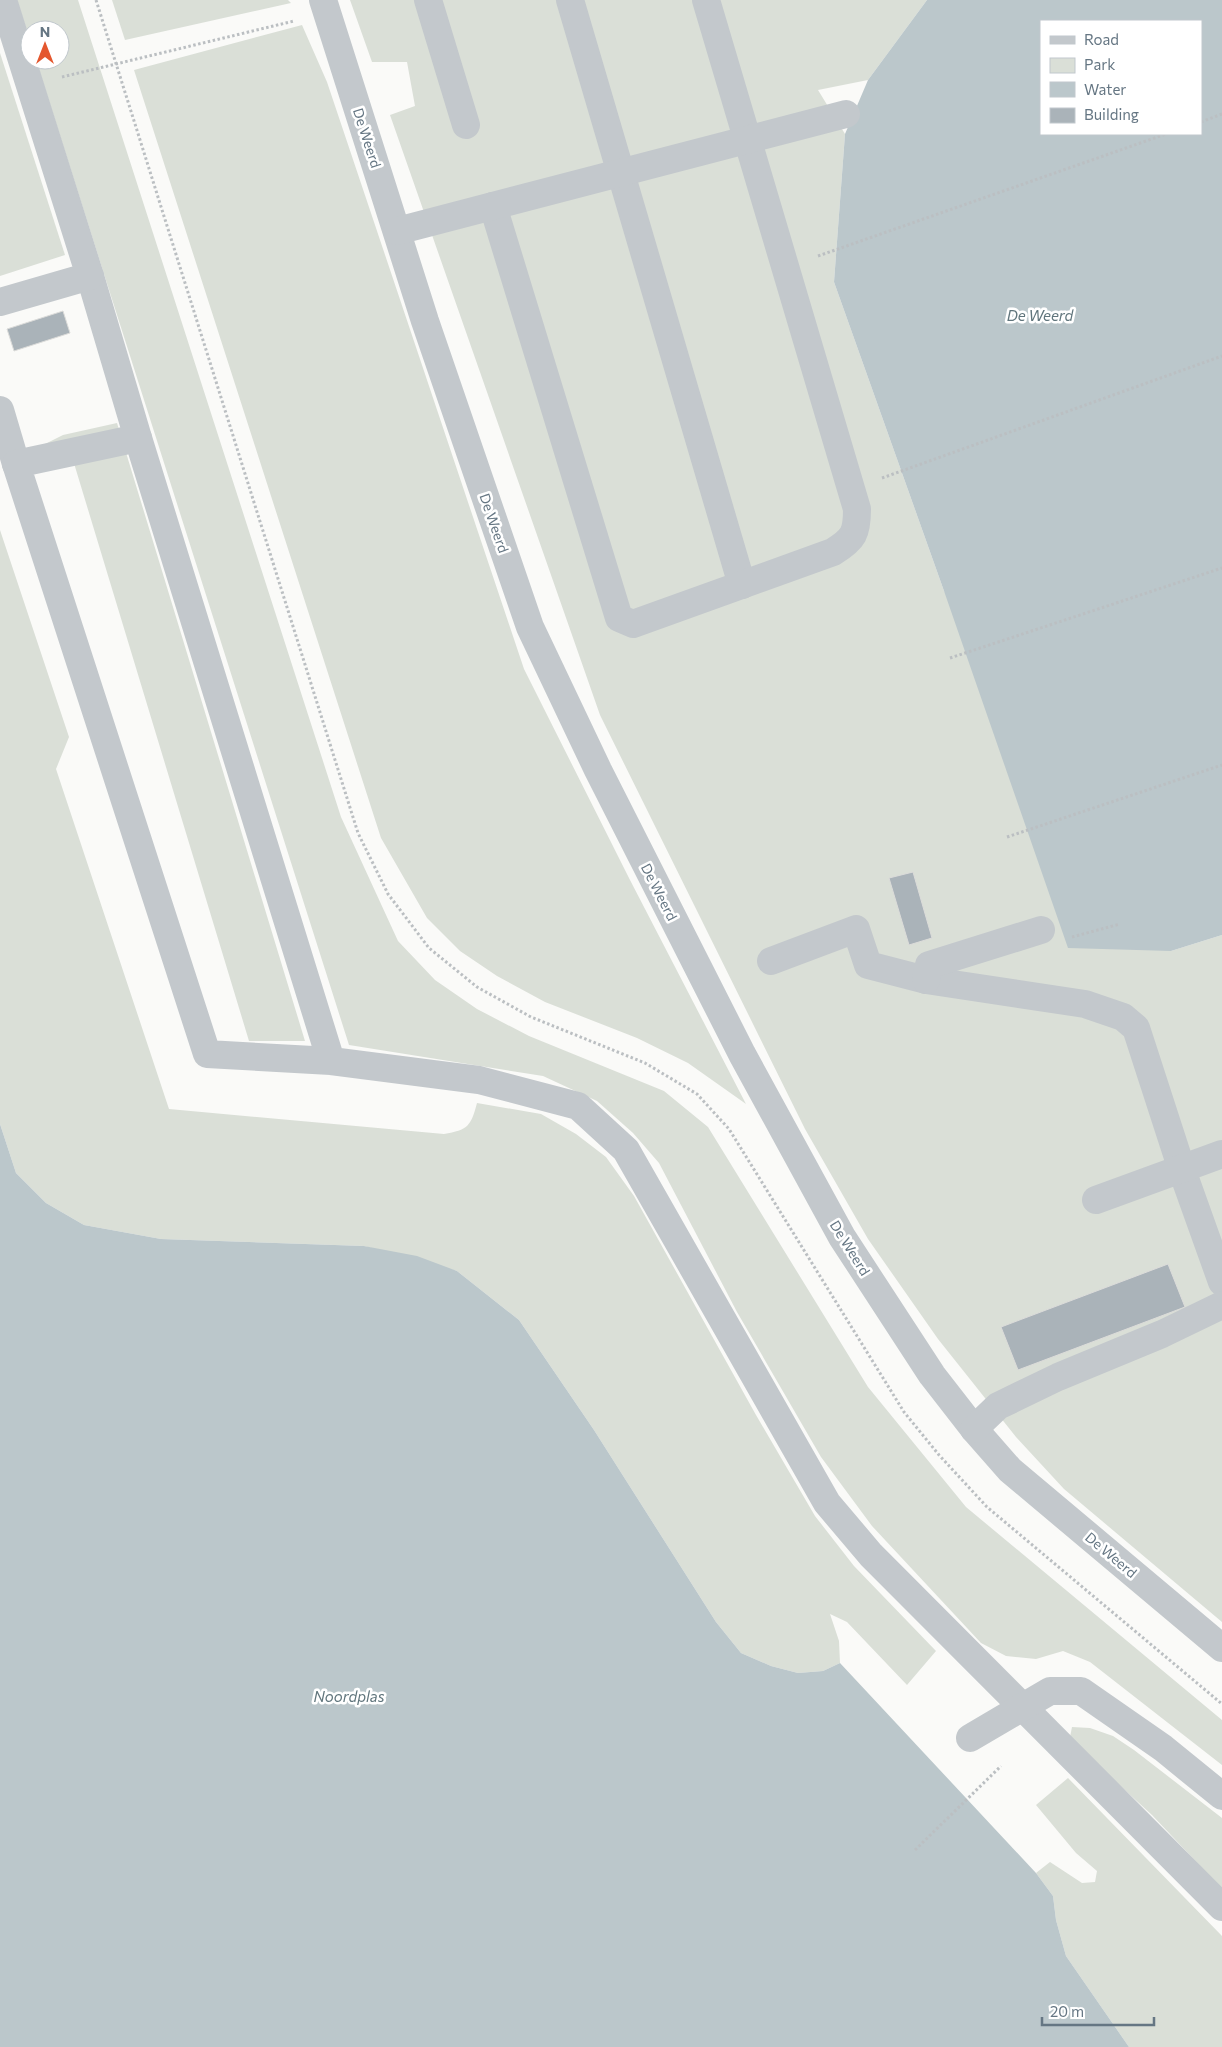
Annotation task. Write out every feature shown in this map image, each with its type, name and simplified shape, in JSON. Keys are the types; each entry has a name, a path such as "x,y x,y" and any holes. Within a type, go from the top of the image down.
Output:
{"street":[{"path":"3,0 90,276 138,438 331,1061"},
{"path":"428,0 466,125"},
{"path":"570,0 619,173 742,585"},
{"path":"493,206 619,618 633,624 833,552 847,544 857,529 857,509 706,0"},
{"name":"De Weerd","path":"325,6 396,231 530,627 598,770 742,1054 842,1237 932,1376 974,1429 1010,1470 1222,1648"},
{"path":"396,231 846,114"},
{"path":"0,302 90,276"},
{"path":"0,410 208,1054 331,1061 479,1080 578,1106 626,1150 827,1504 871,1555 1025,1706 1222,1907"},
{"path":"16,464 138,438"},
{"path":"771,961 856,929 868,965 926,980 1085,1004 1123,1017 1136,1028 1182,1169 1222,1282"},
{"path":"926,980 929,965 1053,935"},
{"path":"1096,1200 1222,1154"},
{"path":"974,1429 998,1406 1058,1377 1162,1334 1222,1305"},
{"path":"970,1738 1050,1692 1081,1692 1164,1748 1222,1796"}],"path":[{"path":"96,0 358,833 388,894 430,948 477,987 531,1017 645,1063 697,1094 729,1129 904,1412 940,1455 987,1507 1222,1704"},
{"path":"30,85 117,65 325,6"},
{"path":"1202,122 1222,114"},
{"path":"812,258 1163,135"},
{"path":"877,480 1222,356"},
{"path":"950,658 1222,568"},
{"path":"1007,837 1222,765"},
{"path":"1053,935 1120,924"},
{"path":"915,1850 1002,1766"}],"green space":[{"path":"17,0 78,0 341,817 398,941 435,980 477,1009 529,1036 664,1091 708,1127 868,1387 966,1507 1222,1720 1222,1765 1090,1662 1063,1651 1036,1659 1006,1656 981,1643 872,1526 821,1457 737,1312 659,1163 633,1133 597,1101 543,1076 349,1045 39,70 70,70 70,20 24,20"},
{"path":"112,0 288,0 291,3 125,40"},
{"path":"350,0 927,0 868,80 818,90 845,134 834,282 944,591 1171,951 1222,935 1222,1622 1064,1489 1016,1437 938,1339 868,1239 805,1129 600,715 390,115 415,106 407,62 372,62"},
{"path":"302,25 327,82 524,669 746,1104 688,1063 637,1038 545,1002 497,976 460,951 427,918 381,838 134,70"},
{"path":"0,53 65,255 0,276"},
{"path":"117,423 305,1041 249,1041 73,460 43,445 63,435"},
{"path":"0,530 69,737 56,769 169,1109 444,1134 458,1131 467,1126 473,1117 477,1103 541,1114 576,1134 606,1157 634,1196 756,1415 815,1516 854,1566 936,1651 907,1685 847,1622 830,1614 839,1641 840,1663 823,1671 798,1673 771,1666 741,1653 716,1622 594,1430 519,1320 457,1271 364,1246 161,1239 84,1225 46,1203 16,1173 0,1124"},
{"path":"1072,1727 1090,1728 1113,1736 1222,1818 1222,1889 1152,1815 1076,1745 1070,1737"},
{"path":"1068,1778 1222,1936 1222,2047 1129,2047 1066,1956 1056,1920 1053,1896 1036,1873 1050,1862 1082,1883 1095,1882 1097,1871 1076,1853 1036,1805"}],"water":[{"name":"De Weerd","path":"927,0 1222,0 1222,935 1171,951 1068,948 834,282 845,134 868,80"},
{"name":"Noordplas","path":"0,1124 16,1173 46,1203 84,1225 161,1239 364,1246 417,1256 457,1271 519,1320 594,1430 716,1622 741,1653 771,1666 798,1673 823,1671 840,1663 1036,1873 1053,1896 1056,1920 1066,1956 1129,2047 0,2047"}],"building":[{"path":"63,311 70,333 14,351 7,329"},
{"path":"913,872 932,938 909,945 889,878"},
{"path":"1168,1264 1185,1307 1018,1370 1001,1327"}]}
